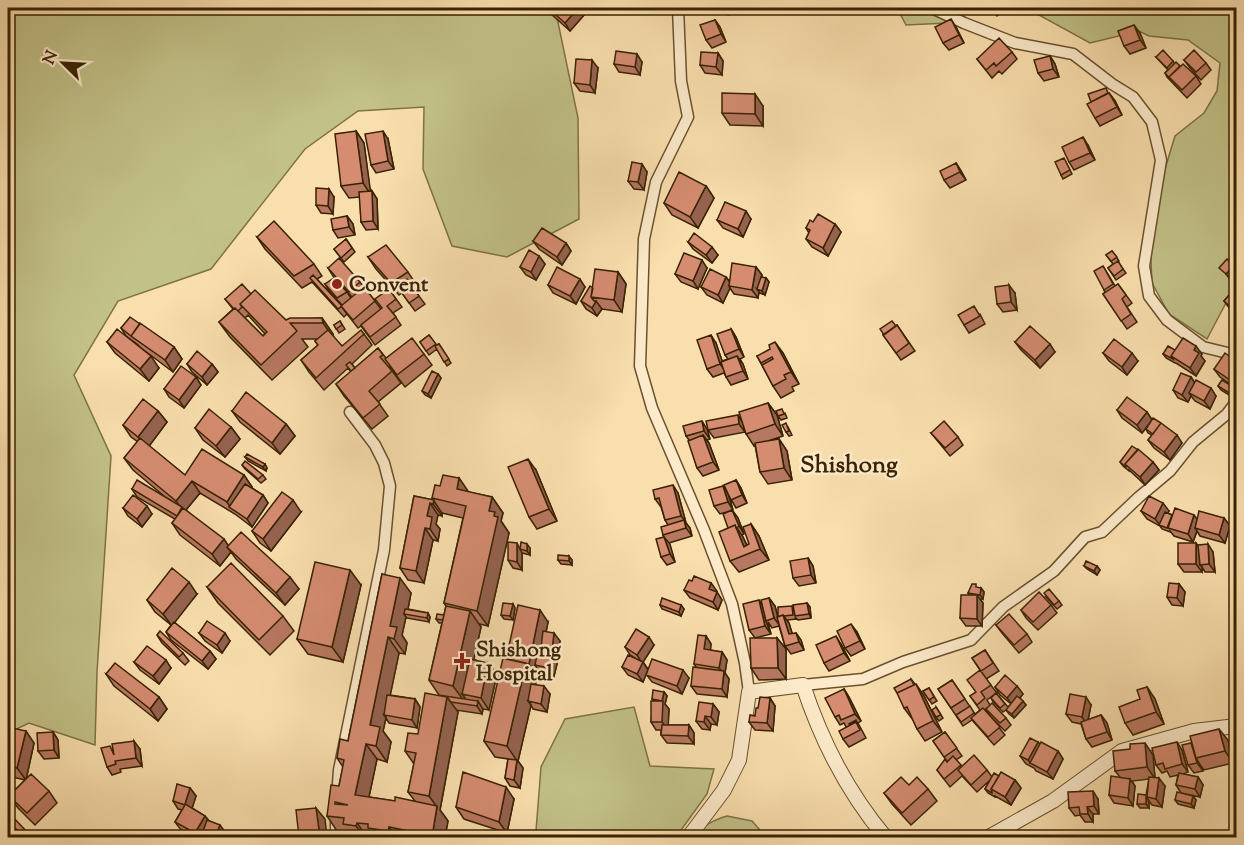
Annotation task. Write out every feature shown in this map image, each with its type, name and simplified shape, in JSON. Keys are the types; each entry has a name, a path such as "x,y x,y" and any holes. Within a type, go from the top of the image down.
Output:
{"street":[{"path":"678,8 681,81 688,117 656,182 645,238 640,366 652,408 704,530 732,604 745,663 748,692 739,760 724,790 688,837"},
{"path":"932,8 1015,43 1073,54 1133,97 1152,122 1161,160 1144,266 1149,296 1167,320 1203,347 1236,355"},
{"path":"748,692 863,679 903,662 971,640 1004,607 1054,571 1085,537 1102,532 1170,471 1192,442 1227,414 1236,402"},
{"path":"336,837 334,827 339,770 384,550 390,486 384,463 350,412"},
{"path":"803,685 820,733 837,768 886,837"},
{"path":"987,837 1053,801 1122,751 1194,731 1236,726"}],"shaded area":[{"path":"8,8 555,8 578,118 579,219 507,257 452,246 423,169 424,107 358,111 305,149 211,269 118,301 74,375 111,456 97,672 95,745 29,723 8,733"},
{"path":"897,8 964,8 948,23 906,25"},
{"path":"1032,8 1236,8 1236,294 1227,301 1207,339 1169,314 1152,283 1150,241 1159,189 1175,136 1204,113 1217,91 1220,63 1188,40 1149,36 1139,31 1090,43 1037,14"},
{"path":"634,707 650,766 714,769 707,794 676,837 541,837 536,831 541,767 565,719"},
{"path":"727,816 752,821 766,837 694,838 709,824"}],"building":[{"path":"548,8 578,8 565,23"},
{"path":"951,19 959,35 943,43 935,27"},
{"path":"715,20 721,34 706,40 700,25"},
{"path":"1134,25 1140,40 1124,46 1118,31"},
{"path":"999,38 1012,52 996,66 994,63 986,70 977,59"},
{"path":"1163,50 1173,61 1167,68 1156,57"},
{"path":"1194,50 1206,63 1196,72 1184,60"},
{"path":"616,51 637,54 635,67 614,64"},
{"path":"701,52 718,53 716,67 700,65"},
{"path":"1050,56 1053,69 1038,73 1034,60"},
{"path":"576,59 592,60 590,85 574,83"},
{"path":"1176,62 1180,66 1169,77 1170,79 1165,73"},
{"path":"1183,64 1196,76 1182,90 1169,77"},
{"path":"1106,88 1108,93 1091,102 1088,94"},
{"path":"722,93 755,94 755,114 722,113"},
{"path":"1109,93 1117,107 1095,118 1087,104"},
{"path":"356,131 363,183 341,186 335,134"},
{"path":"383,131 388,161 371,165 365,134"},
{"path":"1083,137 1090,153 1069,162 1062,147"},
{"path":"1064,158 1070,170 1061,175 1055,162"},
{"path":"632,162 642,164 638,182 628,181"},
{"path":"956,163 960,172 944,180 940,171"},
{"path":"679,172 706,186 690,217 664,203"},
{"path":"316,188 329,189 328,206 316,205"},
{"path":"372,191 373,221 361,222 359,192"},
{"path":"725,202 746,211 738,229 717,220"},
{"path":"818,214 835,224 823,248 806,239 810,230 806,228 810,220 813,222"},
{"path":"347,216 349,227 333,230 331,219"},
{"path":"274,221 314,264 294,276 257,237"},
{"path":"542,228 566,243 557,257 533,241"},
{"path":"694,233 712,247 706,255 688,242"},
{"path":"346,239 352,248 341,258 334,249"},
{"path":"386,245 408,272 391,283 368,257"},
{"path":"529,250 539,256 531,272 520,267"},
{"path":"1112,251 1117,257 1111,261 1106,255"},
{"path":"684,253 702,260 693,281 675,274"},
{"path":"339,258 360,282 349,292 328,268"},
{"path":"1227,259 1234,265 1226,274 1219,268"},
{"path":"1118,261 1123,269 1114,276 1108,268"},
{"path":"732,263 756,267 752,290 729,286"},
{"path":"1103,266 1113,284 1104,290 1094,271"},
{"path":"557,267 580,279 570,296 548,285"},
{"path":"595,269 618,272 614,300 591,297"},
{"path":"710,269 726,277 718,295 701,287"},
{"path":"313,275 342,306 338,309 310,278"},
{"path":"761,277 766,278 762,291 757,289"},
{"path":"334,278 347,292 337,298 325,284"},
{"path":"407,279 419,296 409,303 397,286"},
{"path":"242,284 251,294 240,304 242,307 238,311 225,299"},
{"path":"1118,284 1126,295 1122,299 1131,314 1121,321 1103,294"},
{"path":"1009,285 1011,302 997,304 995,287"},
{"path":"590,286 593,288 591,297 596,301 592,308 581,301"},
{"path":"364,287 375,301 353,320 341,306"},
{"path":"1236,287 1236,312 1224,301"},
{"path":"389,289 396,299 387,306 396,317 370,337 361,325 382,308 375,299"},
{"path":"255,290 286,320 322,318 323,323 290,323 297,331 261,365 219,322 235,308 263,336 267,332 240,304"},
{"path":"974,306 980,316 964,325 958,315"},
{"path":"130,317 140,324 131,336 121,328"},
{"path":"340,321 342,325 336,329 334,325"},
{"path":"892,321 896,326 884,335 880,329"},
{"path":"140,323 174,347 165,360 131,336"},
{"path":"897,325 909,343 896,353 883,335"},
{"path":"1030,326 1050,344 1035,360 1015,342"},
{"path":"117,329 151,356 140,369 107,342"},
{"path":"731,329 739,349 725,355 717,334"},
{"path":"328,330 342,346 361,330 364,334 316,378 301,360 318,345 315,341"},
{"path":"429,335 436,344 426,351 420,342"},
{"path":"711,335 720,364 707,369 697,340"},
{"path":"412,338 424,354 397,375 385,359"},
{"path":"1183,338 1196,346 1194,350 1199,353 1190,368 1171,356"},
{"path":"1114,339 1132,353 1122,367 1103,353"},
{"path":"775,342 791,372 784,375 786,379 773,386 762,365 773,359 772,357 761,363 757,356 770,349 769,345"},
{"path":"439,344 449,359 444,362 435,346"},
{"path":"1168,346 1175,350 1171,356 1173,359 1163,354"},
{"path":"378,348 383,355 380,357 392,371 369,391 380,404 363,418 336,384"},
{"path":"197,351 212,364 202,377 187,364"},
{"path":"1225,353 1236,361 1236,377 1233,382 1214,369"},
{"path":"737,356 743,371 726,377 721,362"},
{"path":"350,362 355,368 351,371 346,365"},
{"path":"181,366 196,377 179,400 164,389"},
{"path":"432,371 438,374 428,394 422,391"},
{"path":"1181,373 1191,377 1182,395 1173,390"},
{"path":"1196,380 1211,388 1204,401 1189,393"},
{"path":"1222,380 1235,388 1231,394 1218,386"},
{"path":"246,392 286,424 272,443 232,411"},
{"path":"1127,397 1147,412 1137,425 1117,410"},
{"path":"143,399 158,411 138,437 123,425"},
{"path":"768,403 775,424 746,434 739,412"},
{"path":"209,409 231,427 216,446 195,428"},
{"path":"782,409 784,414 778,416 776,411"},
{"path":"738,415 739,424 708,430 706,421"},
{"path":"1153,418 1161,423 1153,434 1146,429"},
{"path":"702,421 704,431 686,436 683,426"},
{"path":"944,421 958,437 945,448 931,433"},
{"path":"786,423 789,431 786,432 782,425"},
{"path":"1161,423 1177,435 1164,452 1148,440"},
{"path":"703,435 713,462 697,468 688,441"},
{"path":"140,438 185,475 202,449 244,475 227,502 192,481 176,501 124,458"},
{"path":"779,439 784,468 760,472 755,443"},
{"path":"1132,446 1138,450 1125,464 1126,467 1120,462"},
{"path":"1138,449 1153,462 1140,477 1125,464"},
{"path":"247,454 265,464 263,467 245,457"},
{"path":"528,459 549,509 529,517 508,467"},
{"path":"245,461 263,475 258,479 242,465"},
{"path":"443,475 459,478 457,489 492,497 489,511 495,512 494,516 498,517 477,611 444,603 466,506 432,498 435,485 440,486"},
{"path":"137,480 182,507 177,516 132,489"},
{"path":"736,480 742,495 731,500 724,485"},
{"path":"245,484 263,495 247,519 229,507"},
{"path":"673,485 681,516 665,520 659,498 655,499 653,490"},
{"path":"723,486 728,502 714,506 709,490"},
{"path":"282,492 293,500 263,539 252,531"},
{"path":"133,495 147,506 137,519 123,508"},
{"path":"414,496 434,500 433,504 430,503 427,516 432,517 430,529 425,528 416,571 400,568"},
{"path":"1149,496 1163,503 1155,519 1141,511"},
{"path":"183,508 224,539 212,554 172,523"},
{"path":"1175,508 1194,515 1188,534 1168,528"},
{"path":"732,510 739,526 728,528 723,514"},
{"path":"1199,511 1224,518 1219,535 1195,528"},
{"path":"1165,512 1172,515 1167,528 1159,525"},
{"path":"684,520 686,528 663,535 661,527"},
{"path":"751,524 760,549 730,561 719,532 735,525 744,547 749,544 743,527"},
{"path":"241,532 290,577 276,593 227,547"},
{"path":"664,537 670,554 661,557 656,539"},
{"path":"508,542 517,543 517,562 508,560"},
{"path":"521,542 527,544 527,551 520,549"},
{"path":"1178,543 1196,543 1196,564 1178,564"},
{"path":"1208,544 1209,564 1200,565 1198,545"},
{"path":"558,555 569,556 569,561 558,560"},
{"path":"808,558 811,575 793,578 790,561"},
{"path":"1086,561 1097,566 1094,571 1084,566"},
{"path":"315,562 350,570 332,647 297,639"},
{"path":"231,563 283,616 259,640 207,587"},
{"path":"172,568 189,582 163,614 147,600"},
{"path":"382,574 400,578 390,626 397,627 394,639 388,637 370,725 380,727 376,746 366,744 355,795 395,801 395,797 437,806 432,837 407,837 409,831 389,827 388,831 368,828 368,824 357,823 356,826 343,824 344,818 327,816 331,785 339,786 344,760 337,758 340,739 348,741"},
{"path":"694,576 711,583 709,589 717,592 713,602 684,590"},
{"path":"1169,583 1179,584 1177,598 1167,597"},
{"path":"972,584 981,588 980,595 968,593"},
{"path":"1049,589 1059,601 1054,605 1044,593"},
{"path":"1039,592 1051,605 1033,622 1021,610"},
{"path":"961,595 977,595 977,619 960,618"},
{"path":"662,598 681,605 679,612 660,605"},
{"path":"769,598 774,618 766,621 761,600"},
{"path":"759,600 765,626 749,630 743,604"},
{"path":"503,603 513,604 510,616 501,615"},
{"path":"807,603 809,614 795,616 793,605"},
{"path":"518,605 540,610 529,664 506,659"},
{"path":"446,606 470,611 453,686 429,680"},
{"path":"792,606 793,615 778,617 778,607"},
{"path":"405,609 428,613 427,618 404,614"},
{"path":"437,614 444,615 443,620 436,619"},
{"path":"1009,614 1027,634 1014,645 996,625"},
{"path":"783,615 789,634 796,633 799,642 785,646 777,617"},
{"path":"207,621 225,633 217,645 199,633"},
{"path":"174,622 210,651 202,661 166,632"},
{"path":"851,624 860,641 845,648 837,631"},
{"path":"636,629 649,637 637,655 625,647"},
{"path":"160,631 183,653 179,657 157,635"},
{"path":"543,631 554,633 552,650 541,648"},
{"path":"698,635 706,636 704,649 722,652 719,668 694,664"},
{"path":"836,636 844,653 824,663 816,645"},
{"path":"750,638 777,638 778,668 751,668"},
{"path":"147,646 166,660 153,676 134,662"},
{"path":"538,649 553,652 549,668 535,665"},
{"path":"985,650 993,663 981,671 972,658"},
{"path":"628,655 643,662 637,674 622,667"},
{"path":"503,658 526,663 507,746 484,741"},
{"path":"470,659 488,663 481,698 462,694"},
{"path":"652,659 683,670 677,686 646,675"},
{"path":"115,663 159,697 150,709 106,674"},
{"path":"693,667 724,671 722,689 691,686"},
{"path":"980,670 991,685 981,692 985,698 977,705 970,696 976,692 967,680"},
{"path":"1005,675 1017,686 1007,698 995,687"},
{"path":"911,679 914,685 897,693 894,688"},
{"path":"952,680 965,699 951,708 938,689"},
{"path":"531,684 544,686 541,704 528,701"},
{"path":"916,684 933,721 917,729 907,707 904,708 897,693"},
{"path":"1147,687 1156,712 1125,723 1119,707 1140,699 1137,690"},
{"path":"929,688 934,697 929,700 923,691"},
{"path":"844,689 855,714 841,720 839,715 835,717 825,698"},
{"path":"653,690 664,692 662,701 652,699"},
{"path":"425,693 447,697 429,796 408,792 416,753 405,751 408,733 418,734"},
{"path":"996,693 1005,704 1000,708 991,698"},
{"path":"1070,694 1086,697 1082,717 1066,714"},
{"path":"387,695 415,699 412,720 384,715"},
{"path":"438,695 478,701 477,706 451,702 447,697"},
{"path":"1017,696 1023,701 1012,714 1006,710"},
{"path":"760,697 770,698 767,723 749,722 750,715 755,716"},
{"path":"651,701 663,701 662,722 651,722"},
{"path":"699,702 713,704 711,717 705,716 704,722 696,721"},
{"path":"992,703 1006,718 1000,723 986,709"},
{"path":"970,706 974,713 961,722 956,715"},
{"path":"936,707 941,715 936,717 932,710"},
{"path":"983,708 1000,727 988,737 971,718"},
{"path":"1101,715 1107,732 1086,739 1081,722"},
{"path":"856,722 860,730 843,739 839,731"},
{"path":"662,725 689,725 688,736 661,735"},
{"path":"8,727 26,731 17,768 8,766"},
{"path":"1219,729 1225,751 1196,758 1190,736"},
{"path":"53,732 54,750 38,751 37,733"},
{"path":"945,732 957,748 944,757 933,741"},
{"path":"1030,738 1038,742 1028,760 1020,756"},
{"path":"134,741 136,758 115,761 116,764 107,767 101,748 110,746 114,755 112,744"},
{"path":"1041,742 1058,751 1047,772 1030,763"},
{"path":"1177,742 1182,764 1165,769 1163,763 1156,765 1152,748"},
{"path":"1145,743 1147,767 1115,771 1113,751 1130,749 1130,744"},
{"path":"1191,743 1197,763 1188,765 1182,745"},
{"path":"974,755 987,770 971,785 958,770"},
{"path":"953,756 961,765 944,779 937,770 945,759 947,762"},
{"path":"508,759 517,760 514,780 505,778"},
{"path":"463,772 506,787 499,822 456,807"},
{"path":"1001,772 1015,780 1005,797 991,789"},
{"path":"994,773 999,776 991,789 992,793 985,789"},
{"path":"1179,773 1198,777 1195,789 1176,785"},
{"path":"31,774 49,791 27,813 9,796"},
{"path":"1111,776 1130,779 1128,798 1109,795"},
{"path":"901,777 909,785 917,777 928,789 902,813 884,793"},
{"path":"1149,777 1159,778 1156,799 1147,797"},
{"path":"177,784 190,788 185,804 205,816 195,833 175,822 185,805 173,801"},
{"path":"1093,791 1094,806 1087,807 1088,814 1080,814 1079,807 1069,808 1068,792"},
{"path":"1177,792 1193,796 1191,804 1175,800"},
{"path":"1138,794 1146,795 1146,804 1137,804"},
{"path":"316,808 320,837 299,837 296,810"},
{"path":"11,815 28,833 24,837 10,823 13,821"},
{"path":"207,820 220,825 215,837 201,837"},
{"path":"1028,832 1041,837 1026,837"}],"place":[{"name":"Convent","path":"337,284"},
{"name":"Shishong Hospital","path":"462,661"}],"district":[{"name":"Shishong","path":"849,464"}]}
